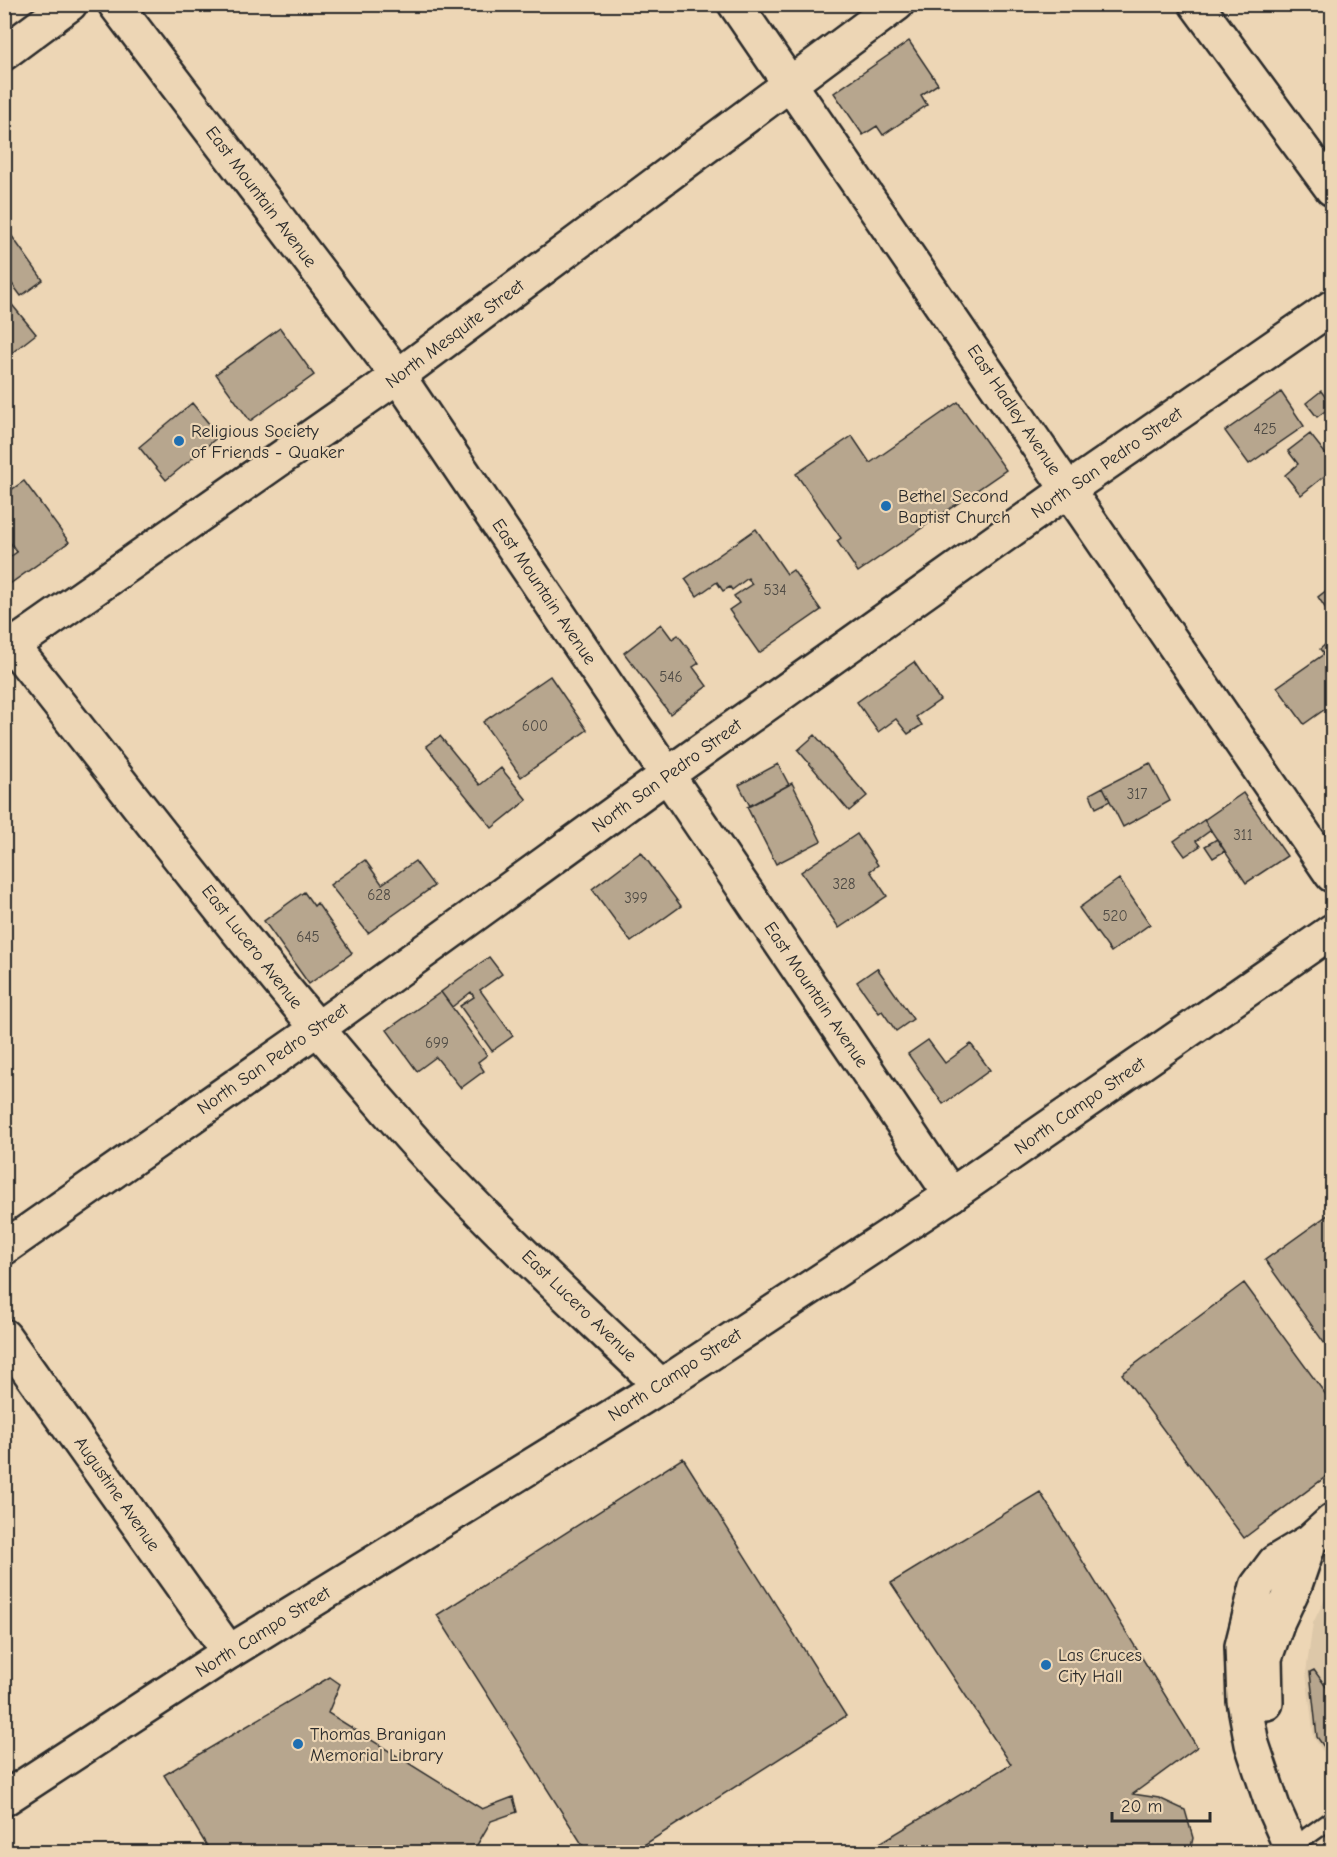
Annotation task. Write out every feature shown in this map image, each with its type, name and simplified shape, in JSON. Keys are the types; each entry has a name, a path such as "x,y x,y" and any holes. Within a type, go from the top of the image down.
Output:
{"street":[{"path":"4,53 70,4"},
{"name":"East Mountain Avenue","path":"115,4 398,376 951,1195"},
{"name":"East Hadley Avenue","path":"735,4 1332,875"},
{"name":"North Mesquite Street","path":"9,649 398,376 897,4"},
{"path":"1196,4 1332,189"},
{"name":"North San Pedro Street","path":"4,1248 317,1029 667,775 1069,489 1332,307"},
{"name":"East Lucero Avenue","path":"9,649 317,1029 400,1125 481,1212 661,1386"},
{"name":"North Campo Street","path":"4,1799 229,1652 661,1386 951,1195 1332,931"},
{"name":"Augustine Avenue","path":"4,1336 229,1652"},
{"path":"1312,1840 1275,1750 1266,1706 1265,1658 1278,1621 1321,1531"}],"shaded area":[{"path":"1332,1585 1332,1765 1314,1738 1306,1673 1313,1623"}],"building":[{"path":"909,41 938,84 921,95 927,105 883,135 877,126 863,135 834,93"},
{"path":"4,225 43,280 21,296 4,273"},
{"path":"4,295 36,334 4,359"},
{"path":"280,328 314,375 250,421 216,374"},
{"path":"1321,391 1332,406 1317,417 1306,403"},
{"path":"1281,392 1304,426 1249,464 1225,431"},
{"name":"Bethel Second Baptist Church","path":"958,402 1006,470 858,572 837,541 841,538 796,474 852,436 870,463"},
{"name":"Religious Society of Friends - Quaker","path":"192,403 219,436 166,480 139,447"},
{"path":"1310,434 1332,462 1332,470 1301,495 1285,475 1298,464 1288,451"},
{"path":"24,481 69,542 4,588 4,561 17,552 4,534 4,495"},
{"path":"756,529 787,574 793,570 821,610 759,653 729,610 739,603 734,596 752,584 748,578 732,590 730,587 723,591 717,582 697,596 685,579"},
{"path":"1332,586 1332,618 1318,597"},
{"path":"661,624 672,639 678,635 699,663 693,667 707,686 670,714 624,653"},
{"path":"1332,639 1332,704 1304,724 1277,687 1324,654 1320,649"},
{"path":"914,662 940,700 916,717 922,725 908,734 896,719 878,732 857,702"},
{"path":"550,676 587,730 521,777 483,722"},
{"path":"815,735 867,796 849,811 798,750"},
{"path":"440,736 480,785 501,768 527,800 492,828 426,746"},
{"path":"1150,763 1170,801 1123,827 1103,787"},
{"path":"778,764 789,785 750,806 739,785"},
{"path":"792,783 821,841 776,864 747,807"},
{"path":"1103,787 1110,801 1096,808 1090,794"},
{"path":"1243,793 1287,856 1246,883 1204,820"},
{"path":"1204,820 1211,830 1196,841 1200,846 1185,856 1174,841"},
{"path":"857,834 878,865 870,871 887,896 839,928 801,872"},
{"path":"1217,839 1225,851 1213,858 1205,846"},
{"path":"641,852 681,906 631,942 592,889"},
{"path":"365,860 382,884 415,861 434,886 368,933 330,885"},
{"path":"1119,879 1150,924 1111,952 1079,908"},
{"path":"304,892 314,906 317,903 352,953 309,984 264,921"},
{"path":"489,957 502,974 480,990 513,1036 492,1051 460,1006 474,997 471,992 452,1007 441,992"},
{"path":"877,968 913,1019 896,1031 882,1011 879,1013 857,982"},
{"path":"441,992 487,1055 478,1062 484,1071 461,1088 436,1057 417,1071 387,1030"},
{"path":"928,1040 945,1063 971,1044 990,1070 943,1104 908,1054"},
{"path":"1332,1212 1332,1354 1265,1260"},
{"path":"1244,1283 1332,1403 1332,1472 1244,1538 1122,1374"},
{"path":"683,1458 846,1716 633,1852 587,1852 437,1615"},
{"name":"Las Cruces City Hall","path":"1040,1492 1197,1747 1133,1794 1159,1798 1185,1810 1193,1838 1190,1852 865,1852 1011,1764 891,1583"},
{"path":"1314,1670 1332,1695 1332,1758 1317,1737 1310,1672"},
{"name":"Thomas Branigan Memorial Library","path":"330,1677 340,1684 328,1713 482,1809 513,1797 517,1812 491,1821 473,1852 209,1852 164,1775"}],"place":[{"name":"Religious Society of Friends - Quaker","path":"179,441"},
{"name":"Bethel Second Baptist Church","path":"886,506"},
{"name":"Las Cruces City Hall","path":"1046,1665"},
{"name":"Thomas Branigan Memorial Library","path":"298,1744"}]}
